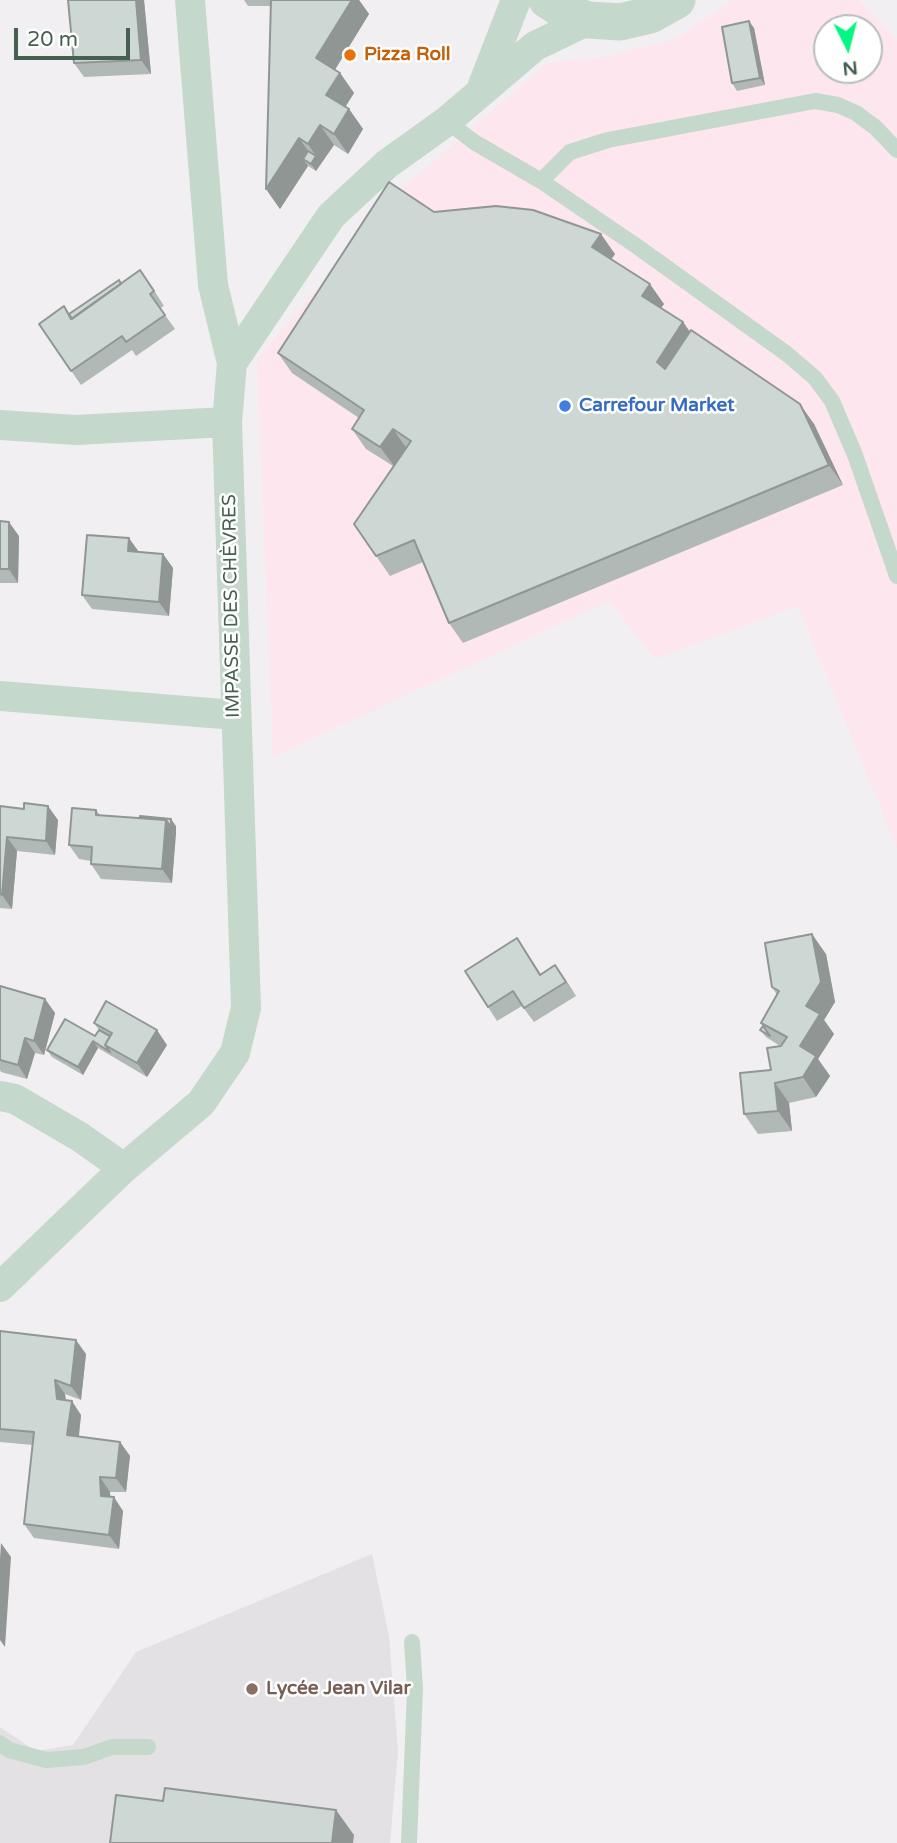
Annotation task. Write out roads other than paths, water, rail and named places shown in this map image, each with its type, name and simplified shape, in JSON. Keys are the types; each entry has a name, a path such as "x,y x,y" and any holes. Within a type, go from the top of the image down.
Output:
{"street":[{"name":"IMPASSE DES CHÈVRES","path":"0,1287 124,1168 201,1103 235,1053 246,1008 234,715 227,422 232,363 213,285 190,0"},
{"path":"482,89 516,0"},
{"path":"547,0 569,14 589,20 620,22 650,15 677,0"},
{"path":"232,363 331,216 387,164 447,121 535,46 589,20"},
{"path":"0,425 76,430 227,422"},
{"path":"0,696 234,715"},
{"path":"0,1096 15,1100 69,1131 124,1168"}],"lane":[{"path":"541,181 570,152 608,140 815,101 838,105 856,113 876,128 897,150"},
{"path":"447,121 474,142 541,181 735,316 816,378 832,401 855,455 897,576"},
{"path":"409,1843 415,1689 412,1642"},
{"path":"0,1743 9,1750 46,1760 84,1757 112,1747 148,1748"}],"place":[{"name":"Pizza Roll","path":"350,55"},
{"name":"Carrefour Market","path":"565,406"},
{"name":"Lycée Jean Vilar","path":"252,1689"}]}
